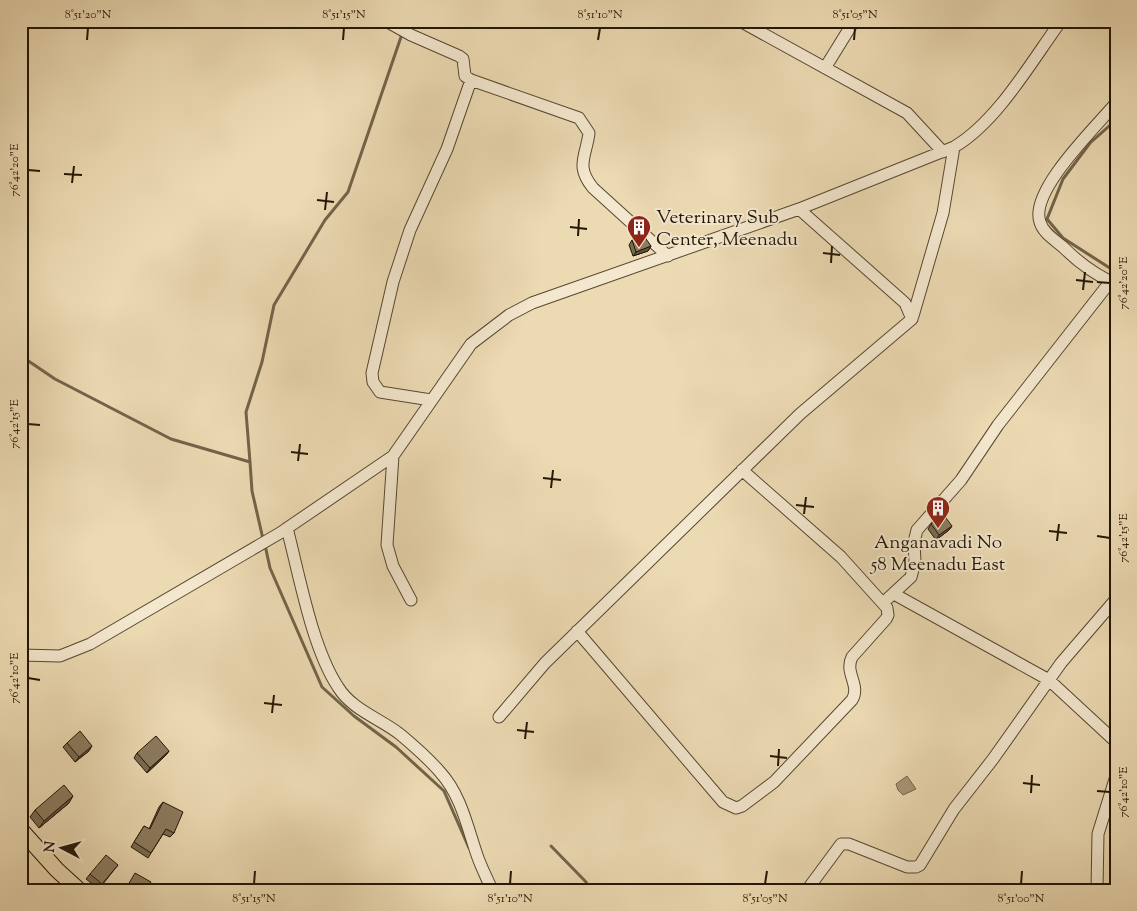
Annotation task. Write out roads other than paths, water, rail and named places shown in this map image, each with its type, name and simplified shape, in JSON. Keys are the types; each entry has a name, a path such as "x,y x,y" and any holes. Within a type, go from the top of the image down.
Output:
{"main road":[{"path":"21,830 57,870 79,890"}],"street":[{"path":"740,21 907,112 949,150"},
{"path":"825,68 854,21"},
{"path":"21,655 60,656 90,644 284,530 393,456 471,344 509,315 532,303 799,209 949,150 988,120 1061,21"},
{"path":"391,24 411,35 460,56 463,59 465,76 470,80 579,118 589,133 582,164 584,177 593,188 668,256"},
{"path":"431,400 386,394 376,388 371,377 393,282 410,230 447,149 470,80"},
{"path":"883,603 911,577 914,570 917,530 961,480 998,425 1113,283 1083,266 1043,230 1038,216 1041,200 1059,169 1116,103"},
{"path":"498,717 545,663 800,414 909,323 913,316 943,213 949,150"},
{"path":"799,209 905,303 913,316"},
{"path":"393,456 387,545 393,566 410,600"},
{"path":"577,631 723,802 736,808 774,782 852,700 855,687 848,671 848,663 888,615 888,608 841,557 742,470"},
{"path":"284,530 322,655 338,688 352,703 401,735 440,772 451,787 464,814 492,890"},
{"path":"894,594 1049,680 1116,742"},
{"path":"807,890 841,844 849,844 907,867 920,865 954,809 993,759 1049,680 1116,599"},
{"path":"1097,890 1098,834 1116,776"}],"waterway":[{"path":"250,462 246,412 262,362 274,305 325,220 348,192 402,34"},
{"path":"1116,120 1090,143 1063,179 1047,219 1063,238 1116,272"},
{"path":"21,356 55,379 171,439 250,462 252,491 263,539"},
{"path":"265,545 270,568 322,687 354,716 396,747 444,791 469,848"},
{"path":"551,846 586,882 590,890"}],"place":[{"name":"Veterinary Sub Center, Meenadu","path":"639,248"},
{"name":"Anganavadi No 58 Meenadu East","path":"938,529"}]}
